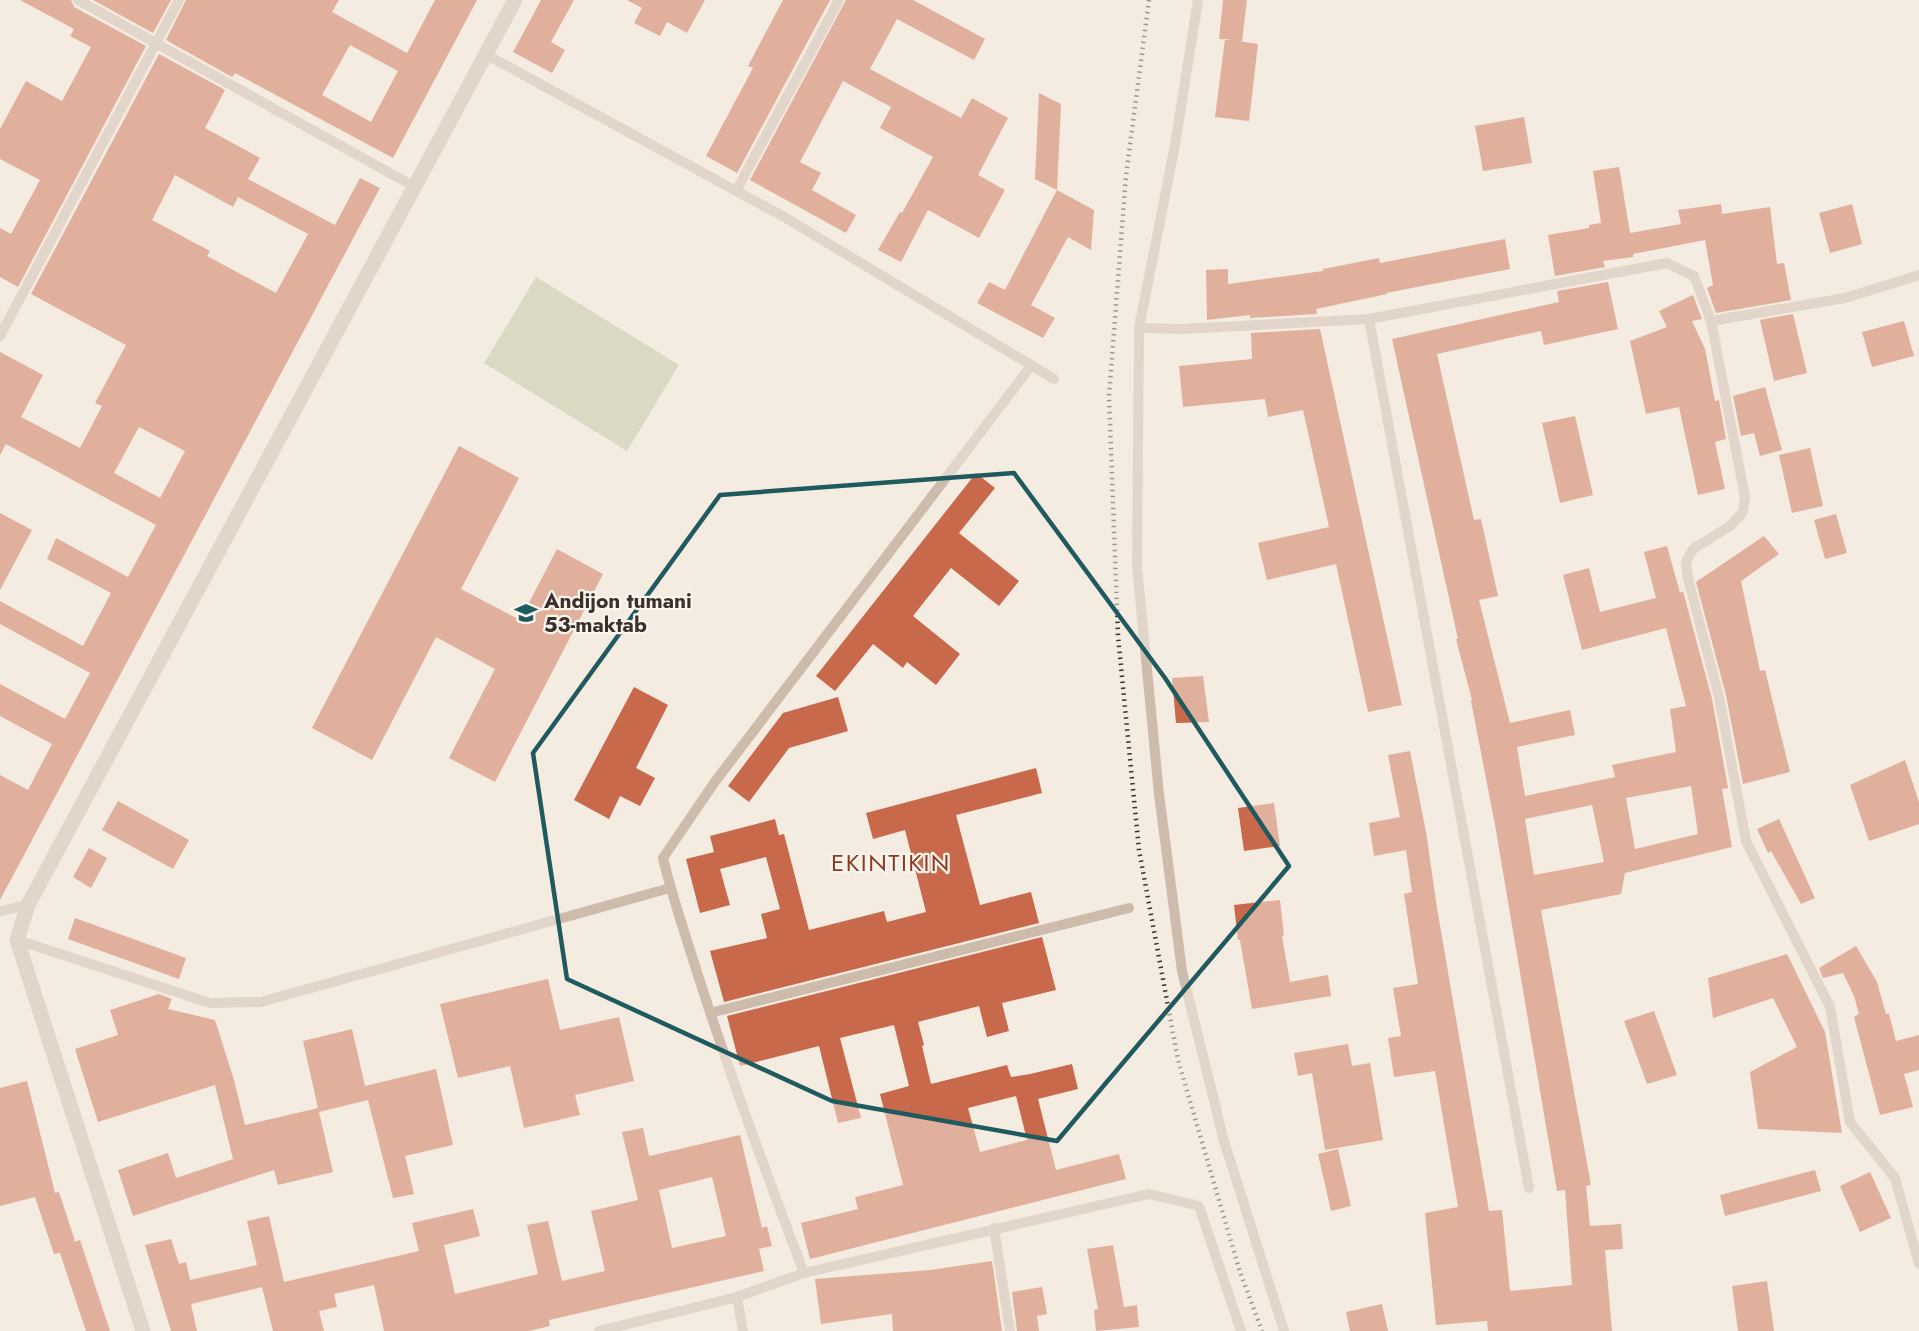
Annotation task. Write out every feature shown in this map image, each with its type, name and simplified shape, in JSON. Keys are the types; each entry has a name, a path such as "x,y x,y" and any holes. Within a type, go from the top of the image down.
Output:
{"street":[{"path":"143,1331 17,940 28,905 514,0"}],"lane":[{"path":"78,0 415,188"},
{"path":"0,336 179,0"},
{"path":"736,190 839,0"},
{"path":"1198,0 1175,145 1139,328 1137,566 1159,794 1182,970 1224,1141 1284,1331"},
{"path":"485,54 784,217 1054,379"},
{"path":"1139,328 1182,329 1369,319 1667,263 1694,276 1711,321 1745,497 1743,512 1730,526 1693,549 1686,562 1688,579 1719,697 1746,841 1830,1007 1850,1122 1895,1178 1919,1264"},
{"path":"1711,321 1845,298 1919,275"},
{"path":"1369,319 1529,1188"},
{"path":"804,1273 759,1156 710,1013 670,888 663,858 708,792 1031,366"},
{"path":"17,940 210,1003 261,1002 670,888"},
{"path":"0,910 28,905"},
{"path":"710,1013 1129,908"},
{"path":"599,1331 737,1297 804,1273 1149,1194 1199,1206 1241,1331"},
{"path":"994,1228 1010,1331"},
{"path":"737,1297 743,1331"}],"highlighted area":[{"path":"1014,473 1165,678 1289,866 1057,1141 832,1101 567,979 533,753 720,495"}],"green space":[{"path":"536,277 679,365 627,451 484,363"}],"building":[{"path":"20,0 71,0 74,7 146,46 18,287 0,277 0,228 11,234 40,180 0,159 0,129 26,81 62,101 91,47 70,36 74,29"},
{"path":"93,0 171,0 153,33"},
{"path":"186,0 339,0 332,12 407,53 435,0 477,0 393,158 235,73 232,77 166,40","holes":["350,45 398,71 371,122 322,95"]},
{"path":"541,0 574,0 551,42 565,50 552,73 513,52"},
{"path":"627,0 705,0 687,33 667,22 660,36 634,23 642,8"},
{"path":"783,0 830,0 737,173 706,156 753,68 748,66"},
{"path":"846,0 913,0 985,39 974,60 897,19 870,69 961,118 972,98 1008,118 978,175 1005,190 979,238 928,210 901,262 878,250 900,212 902,213 933,157 880,128 891,107 843,81 800,162 821,173 812,190 856,215 846,233 750,180"},
{"path":"1223,0 1247,0 1242,41 1219,39"},
{"path":"1225,39 1258,44 1249,121 1215,117"},
{"path":"159,54 225,90 205,128 260,158 248,179 335,225 360,178 380,188 0,900 0,775 28,790 52,744 0,716 0,684 65,719 90,673 0,624 0,601 83,646 111,593 47,559 56,538 128,577 156,525 6,444 0,455 0,352 43,375 21,417 80,448 102,406 95,403 126,345 31,294","holes":["175,175 233,207 238,197 308,234 276,293 207,256 210,251 152,220","139,427 185,451 160,498 114,473"]},
{"path":"1039,93 1061,104 1057,190 1035,179"},
{"path":"1524,117 1532,163 1483,171 1475,126"},
{"path":"1619,167 1630,233 1681,224 1678,210 1721,204 1722,214 1770,207 1777,264 1784,263 1791,300 1716,313 1707,288 1713,285 1705,240 1633,254 1633,257 1603,261 1605,267 1555,276 1548,235 1589,228 1589,225 1601,223 1593,171"},
{"path":"1057,190 1094,210 1091,250 1068,237 1031,305 1055,318 1043,338 977,303 989,282 1005,290"},
{"path":"1852,204 1862,244 1830,253 1819,213"},
{"path":"1505,239 1510,269 1316,309 1317,314 1250,318 1250,315 1207,320 1206,270 1228,269 1228,284 1323,271 1323,269 1379,258 1380,263"},
{"path":"1608,282 1618,329 1544,345 1541,331 1437,354 1474,520 1481,519 1498,596 1479,600 1510,723 1570,710 1575,735 1517,747 1525,796 1615,777 1612,765 1676,752 1670,709 1686,706 1666,628 1582,650 1563,575 1589,568 1600,612 1656,598 1644,552 1667,546 1680,593 1683,591 1712,699 1728,788 1722,789 1732,847 1625,873 1621,894 1541,910 1591,1185 1586,1186 1590,1226 1621,1224 1623,1249 1605,1250 1612,1331 1488,1331 1487,1321 1436,1325 1425,1213 1458,1207 1435,1071 1394,1077 1388,1038 1401,1036 1393,988 1418,984 1404,894 1412,892 1406,850 1374,856 1369,823 1400,817 1388,755 1410,751 1426,832 1489,1211 1502,1210 1510,1291 1572,1285 1565,1190 1557,1191 1472,700 1456,639 1458,639 1392,339 1559,302 1557,291","holes":["1691,786 1698,834 1635,849 1626,798","1592,805 1604,862 1534,875 1525,819"]},
{"path":"1693,295 1702,319 1692,321 1705,349 1715,401 1719,400 1726,439 1715,442 1725,489 1698,495 1679,407 1646,414 1630,341 1667,327 1659,311"},
{"path":"1793,314 1807,373 1774,381 1760,320"},
{"path":"1904,321 1914,356 1872,367 1862,332"},
{"path":"1320,329 1402,705 1368,712 1336,564 1267,580 1258,543 1329,527 1303,410 1268,417 1265,399 1183,407 1179,366 1252,359 1251,333"},
{"path":"1765,387 1782,450 1760,456 1754,433 1741,436 1733,396"},
{"path":"1575,416 1593,495 1560,503 1542,423"},
{"path":"459,446 519,478 461,589 520,620 557,549 603,574 495,782 449,758 495,669 436,637 372,760 312,728"},
{"path":"1810,448 1823,506 1792,513 1779,455"},
{"path":"976,473 995,488 959,533 1019,581 999,606 951,568 913,616 960,654 936,685 907,662 903,668 873,644 835,691 816,676"},
{"path":"0,513 32,530 0,590"},
{"path":"1836,514 1847,553 1825,559 1814,520"},
{"path":"1764,536 1779,554 1741,581 1760,671 1765,670 1790,772 1743,784 1726,695 1696,582"},
{"path":"1203,676 1209,722 1176,723 1172,678"},
{"path":"634,687 668,705 636,768 655,778 640,806 620,796 609,819 574,800"},
{"path":"838,697 848,731 789,748 749,802 728,786 783,713"},
{"path":"1905,760 1919,802 1919,824 1869,841 1850,785"},
{"path":"1036,768 1042,793 956,815 980,905 1031,892 1039,923 724,1002 710,951 767,938 761,914 780,909 766,857 720,869 730,905 700,913 686,859 714,852 710,836 775,819 779,835 784,834 809,930 884,911 887,922 926,912 905,830 873,839 866,813"},
{"path":"118,801 189,840 173,869 102,830"},
{"path":"1274,803 1280,846 1244,851 1238,808"},
{"path":"1779,819 1815,898 1801,904 1771,851 1768,853 1757,829"},
{"path":"89,848 107,858 91,888 73,877"},
{"path":"1280,900 1284,935 1282,936 1290,982 1328,975 1331,996 1252,1009 1240,940 1238,940 1234,905"},
{"path":"75,918 186,958 179,979 68,939"},
{"path":"1042,937 1056,990 1002,1003 1009,1031 987,1037 979,1006 918,1022 931,1084 1007,1065 1011,1077 1072,1064 1078,1089 1038,1099 1056,1170 1119,1154 1126,1179 810,1259 801,1223 858,1209 855,1197 903,1185 880,1094 909,1086 894,1025 840,1038 861,1118 838,1123 819,1046 740,1066 727,1016","holes":["1016,1096 1027,1140 980,1152 968,1108"]},
{"path":"1856,946 1877,982 1896,1041 1919,1035 1919,1070 1904,1074 1913,1107 1880,1115 1854,1017 1859,1014 1854,996 1843,973 1823,978 1819,968"},
{"path":"1787,954 1825,1032 1842,1133 1758,1129 1750,1072 1797,1047 1773,998 1713,1018 1708,978"},
{"path":"548,979 560,1030 619,1017 634,1081 575,1095 580,1115 524,1128 510,1066 458,1078 440,1004"},
{"path":"159,994 172,999 168,1009 215,1020 245,1125 318,1108 303,1041 352,1029 365,1086 436,1069 453,1145 405,1156 414,1194 393,1198 368,1100 319,1112 333,1172 278,1185 274,1170 133,1216 118,1170 168,1153 176,1178 233,1159 215,1085 98,1122 75,1049 118,1035 110,1010"},
{"path":"1654,1011 1677,1075 1647,1084 1624,1021"},
{"path":"1348,1044 1352,1066 1370,1063 1383,1140 1325,1150 1312,1073 1298,1076 1294,1053"},
{"path":"27,1081 55,1193 59,1192 75,1241 70,1243 80,1240 110,1331 86,1331 60,1253 54,1254 35,1197 0,1206 0,1088"},
{"path":"643,1128 649,1156 740,1135 762,1228 767,1226 772,1246 759,1249 764,1271 549,1320 550,1326 529,1331 384,1331 374,1285 334,1294 337,1307 319,1311 324,1331 273,1331 262,1287 191,1304 197,1331 171,1331 145,1245 171,1239 179,1264 186,1262 190,1280 257,1265 247,1221 269,1216 284,1282 419,1251 412,1223 473,1209 480,1236 444,1245 455,1294 538,1274 527,1225 548,1221 562,1281 605,1271 591,1211 638,1200 622,1132","holes":["712,1177 726,1236 672,1248 659,1190"]},
{"path":"1338,1149 1351,1206 1331,1211 1318,1154"},
{"path":"1815,1170 1821,1191 1725,1216 1720,1195"},
{"path":"1870,1172 1891,1218 1860,1232 1840,1186"},
{"path":"1113,1245 1124,1307 1137,1305 1139,1327 1096,1331 1094,1310 1098,1309 1087,1249"},
{"path":"992,1261 1002,1331 893,1331 892,1314 821,1324 815,1279 930,1270"},
{"path":"1767,1281 1774,1331 1738,1331 1732,1286"},
{"path":"1042,1287 1047,1314 1037,1316 1039,1331 1017,1331 1012,1292"},
{"path":"1382,1304 1388,1331 1350,1331 1346,1312"}],"railway":[{"path":"1149,0 1126,176 1109,396 1118,636 1139,850 1178,1060 1240,1272 1262,1331"}],"place":[{"name":"Andijon tumani 53-maktab","path":"526,613"}],"district":[{"name":"EKINTIKIN","path":"891,862"}]}
